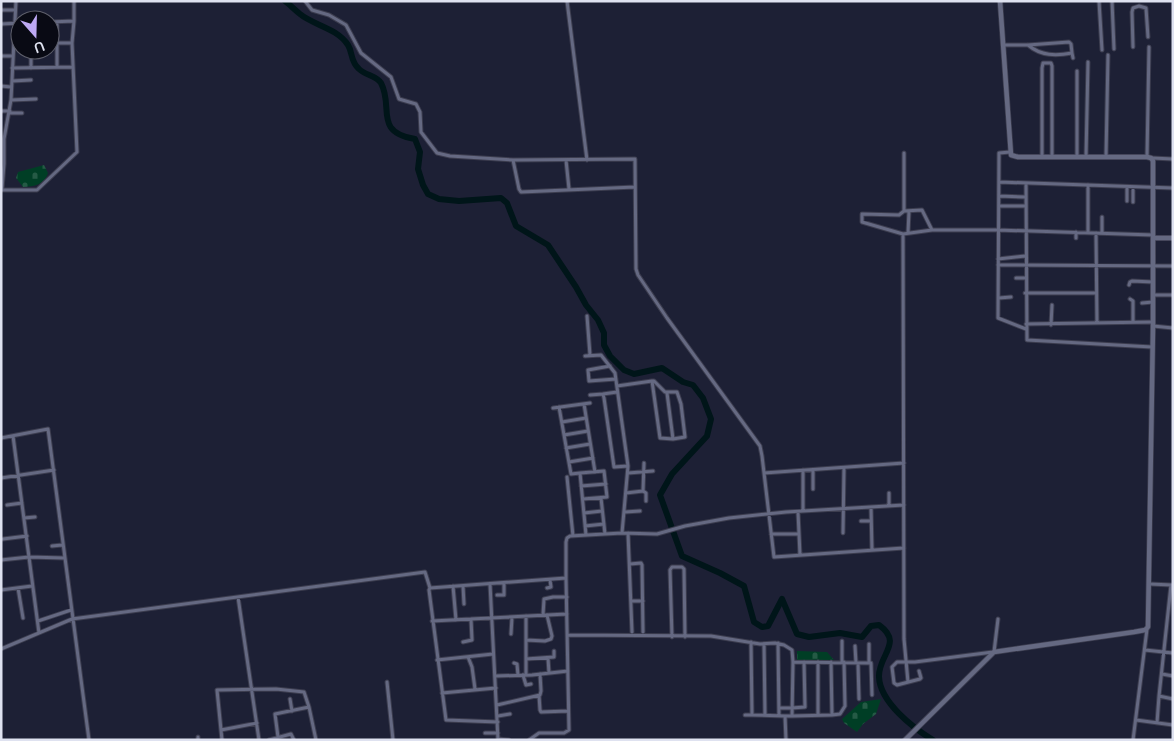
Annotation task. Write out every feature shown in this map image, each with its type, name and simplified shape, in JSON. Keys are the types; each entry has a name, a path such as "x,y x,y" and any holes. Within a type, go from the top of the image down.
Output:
{"main road":[{"path":"905,740 993,652 1123,634 1147,628 1150,584 1153,163 1149,158 1086,156 1015,157 1010,152 1008,93 1000,1"},
{"path":"1153,237 1173,238"}],"street":[{"path":"15,10 16,1"},
{"path":"13,60 10,112 4,139 2,190 38,190 76,152 72,43 74,1"},
{"path":"305,1 312,10 329,15 346,25 361,53 391,77 399,99 416,104 420,112 421,132 437,153 450,156 513,160 635,159 634,187 638,275 667,318 758,442 762,456 774,557 904,548"},
{"path":"567,1 586,159"},
{"path":"1099,1 1102,50"},
{"path":"1112,1 1114,49"},
{"path":"1133,47 1132,10 1139,4 1146,8 1148,37"},
{"path":"60,22 74,21"},
{"path":"1003,45 1069,42 1073,58"},
{"path":"60,44 72,43"},
{"path":"1028,45 1039,53 1048,55 1072,53"},
{"path":"1149,48 1149,158 1173,159"},
{"path":"1106,157 1108,55"},
{"path":"31,60 31,68"},
{"path":"57,60 57,67"},
{"path":"1086,156 1088,62"},
{"path":"1042,157 1043,63 1052,64 1052,157"},
{"path":"12,68 73,66"},
{"path":"1077,71 1077,157"},
{"path":"12,81 31,80"},
{"path":"1,86 11,87"},
{"path":"11,100 36,99"},
{"path":"1,111 22,113"},
{"path":"1043,136 1052,136"},
{"path":"1010,152 999,154 998,318 1026,329"},
{"path":"904,153 904,211"},
{"path":"513,160 521,192 634,187"},
{"path":"566,160 569,189"},
{"path":"999,182 1173,188"},
{"path":"1026,183 1025,293 1027,340 1152,347"},
{"path":"1088,185 1088,233"},
{"path":"1127,187 1127,201"},
{"path":"1133,187 1133,202"},
{"path":"999,196 1026,197"},
{"path":"999,206 1026,206"},
{"path":"932,230 923,211 904,211 899,215 863,213 863,222 903,234 932,230 1025,230 1153,237"},
{"path":"908,233 909,211"},
{"path":"1102,217 1102,233"},
{"path":"1076,232 1076,238"},
{"path":"1096,233 1097,323"},
{"path":"903,234 905,661 908,682"},
{"path":"998,259 1025,256"},
{"path":"998,265 1173,266"},
{"path":"1016,278 1025,278"},
{"path":"1129,285 1132,281 1153,282"},
{"path":"1025,293 1096,293"},
{"path":"1153,295 1173,295"},
{"path":"999,298 1011,297"},
{"path":"1130,299 1133,301 1133,322"},
{"path":"1142,304 1153,302"},
{"path":"1051,324 1052,305"},
{"path":"587,316 590,355"},
{"path":"1026,324 1133,322 1173,328"},
{"path":"585,356 601,355 614,370 616,379 628,466 622,533"},
{"path":"610,366 588,370 589,381 616,379"},
{"path":"652,381 660,438 673,439 684,437 686,435 678,392 667,393"},
{"path":"617,386 655,381 667,393 673,439"},
{"path":"590,395 617,392"},
{"path":"604,394 614,467 628,466"},
{"path":"553,408 590,403"},
{"path":"584,404 595,472"},
{"path":"559,407 571,474 604,471 607,497 582,500"},
{"path":"562,422 586,418"},
{"path":"1,438 48,429 88,740"},
{"path":"564,435 588,431"},
{"path":"13,436 30,557 32,586 40,633"},
{"path":"566,448 590,444"},
{"path":"569,462 593,458"},
{"path":"644,463 643,491 646,493 646,501"},
{"path":"764,473 904,463"},
{"path":"843,533 844,468"},
{"path":"1,478 54,470"},
{"path":"628,473 653,470"},
{"path":"803,470 803,512"},
{"path":"813,470 813,489"},
{"path":"580,473 586,535"},
{"path":"567,478 573,536"},
{"path":"581,486 606,484"},
{"path":"626,493 643,491"},
{"path":"889,493 890,506"},
{"path":"601,498 605,534"},
{"path":"6,505 22,503"},
{"path":"529,740 539,733 566,732 569,728 566,540 569,536 622,533 651,534 721,520 768,514 904,505"},
{"path":"871,507 872,550"},
{"path":"584,512 602,511"},
{"path":"625,512 640,511"},
{"path":"798,512 800,555"},
{"path":"24,518 35,517"},
{"path":"861,521 870,521"},
{"path":"585,526 604,524"},
{"path":"628,533 632,632"},
{"path":"771,534 798,534"},
{"path":"3,539 26,536"},
{"path":"52,546 62,545"},
{"path":"1,559 30,557 64,558"},
{"path":"630,564 642,564 643,632"},
{"path":"672,637 670,570 672,567 682,567 684,570 685,637"},
{"path":"2,648 72,620 426,572 430,588 432,621 444,716 448,720 498,722"},
{"path":"430,588 566,578"},
{"path":"547,588 551,587 550,580"},
{"path":"497,595 504,594 504,583"},
{"path":"490,584 498,739 509,740"},
{"path":"1150,584 1172,585 1171,610 1157,723"},
{"path":"1,590 32,586"},
{"path":"453,586 456,620"},
{"path":"463,586 464,604"},
{"path":"18,588 23,618"},
{"path":"238,597 259,740"},
{"path":"526,640 545,641 551,639 552,636 545,615 544,599 567,597"},
{"path":"630,601 643,601"},
{"path":"38,620 71,610"},
{"path":"432,621 567,614"},
{"path":"523,675 526,659 526,616"},
{"path":"511,634 512,617"},
{"path":"463,642 472,641 471,619"},
{"path":"919,671 921,679 896,685 892,665 897,662 915,662 993,652 997,637 998,619"},
{"path":"1133,740 1147,628"},
{"path":"568,635 727,638 764,644 778,643 792,650 792,716"},
{"path":"746,715 840,714 845,706 842,641"},
{"path":"751,642 752,715"},
{"path":"778,643 779,716"},
{"path":"764,644 766,715"},
{"path":"869,644 872,696"},
{"path":"855,646 859,699"},
{"path":"1145,650 1173,653"},
{"path":"526,659 548,658 555,656 554,651"},
{"path":"437,660 493,654"},
{"path":"468,657 475,689"},
{"path":"548,658 549,673"},
{"path":"793,662 869,663"},
{"path":"778,708 805,707 804,662"},
{"path":"818,662 818,715"},
{"path":"831,662 832,715"},
{"path":"514,663 517,664 523,675 525,684 531,684"},
{"path":"495,676 568,671"},
{"path":"540,674 541,691 539,695 541,712 568,711"},
{"path":"1162,674 1173,676"},
{"path":"387,682 393,740"},
{"path":"442,692 496,688"},
{"path":"222,740 217,690 252,689 303,690 310,707 316,740"},
{"path":"497,705 539,695"},
{"path":"1159,696 1173,699"},
{"path":"290,699 292,711"},
{"path":"278,737 275,715 277,713 310,707"},
{"path":"498,716 510,714"},
{"path":"785,716 786,740"},
{"path":"1136,720 1173,725"},
{"path":"221,730 257,723"},
{"path":"485,733 498,733"},
{"path":"269,740 291,734 294,740"}],"green space":[{"path":"44,165 48,173 47,177 38,184 23,187 16,178 18,172"},
{"path":"797,651 827,652 834,660 797,660"},
{"path":"881,699 876,714 863,724 857,732 844,723 842,719 861,702"}],"waterway":[{"path":"285,1 305,18 343,39 350,48 356,66 381,83 386,101 389,125 402,136 415,139 420,152 418,169 428,194 439,199 459,201 501,198 507,203 516,226 548,245 586,305 598,320 604,333 604,345 610,356 624,370 634,374 662,368 683,382 693,385 703,398 711,419 707,436 672,474 660,495 682,556 744,586 754,622 762,627 768,626 782,599 797,634 809,637 840,633 862,637 871,626 879,625 886,632 890,644 882,662 879,677 885,696 907,721 933,740"}]}
